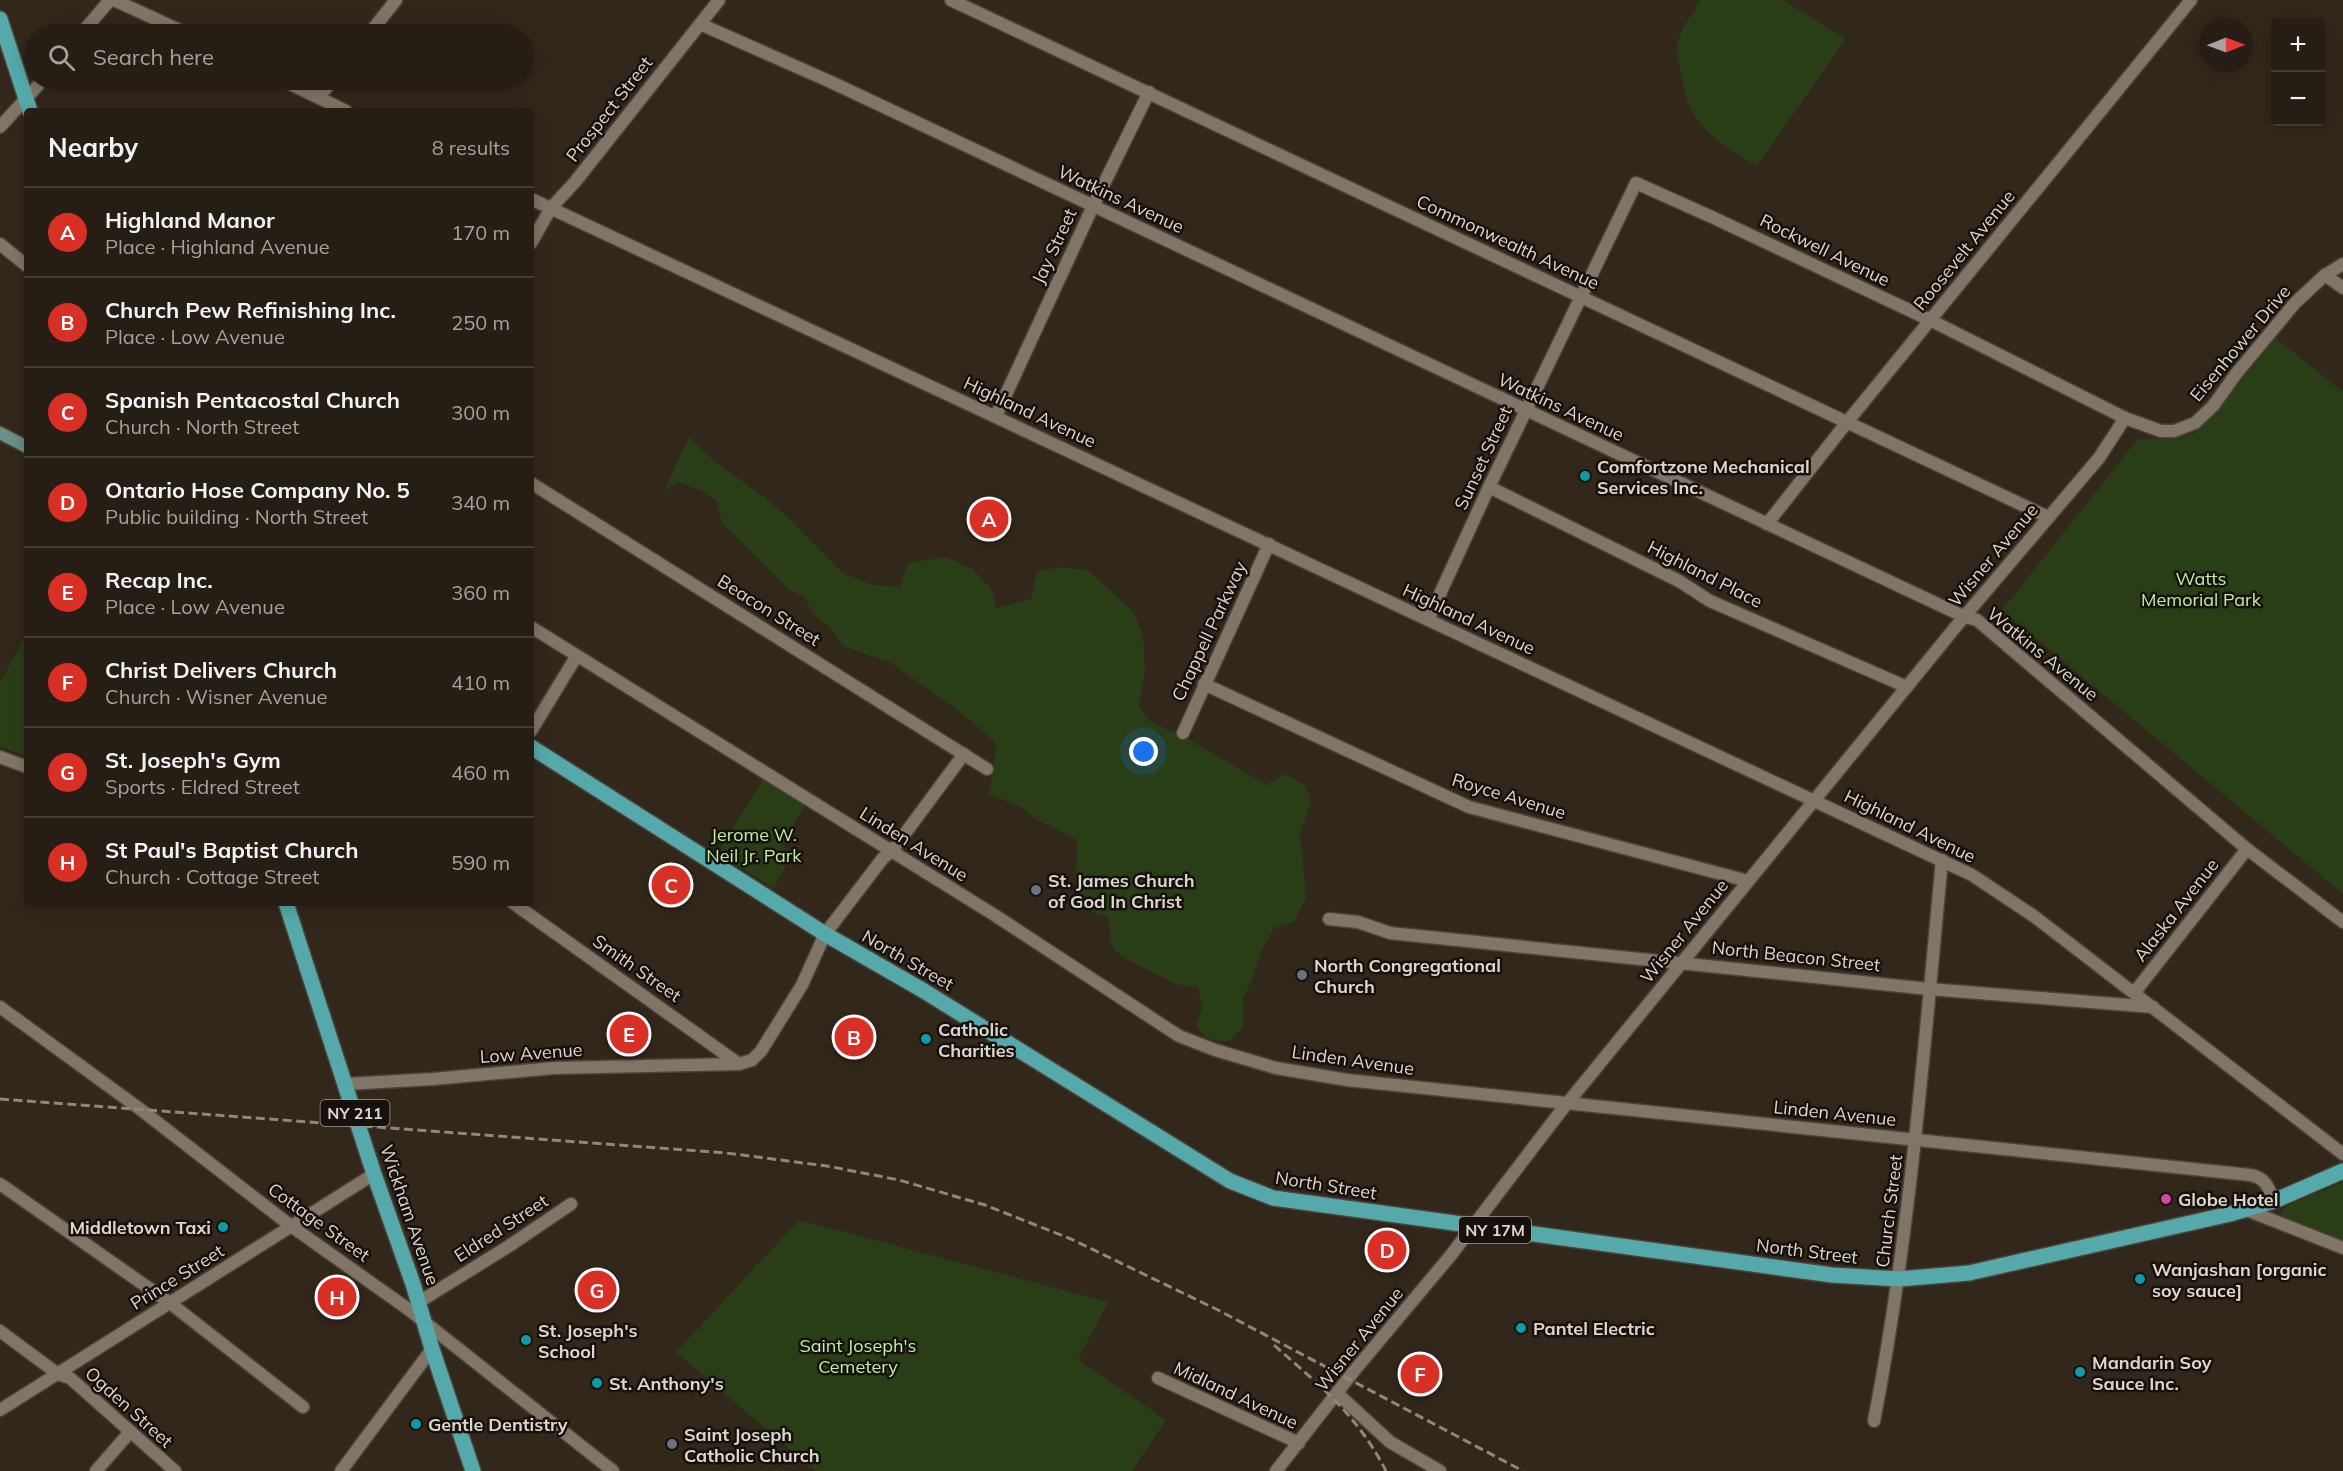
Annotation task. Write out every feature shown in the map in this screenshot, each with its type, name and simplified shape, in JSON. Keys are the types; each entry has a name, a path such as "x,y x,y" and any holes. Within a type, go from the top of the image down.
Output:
{"main road":[{"path":"0,19 28,105"},
{"path":"0,433 24,445"},
{"name":"North Street","path":"534,749 825,934 924,991 1239,1185 1274,1198 1832,1275 1899,1279 1970,1273 2237,1211"},
{"name":"Wickham Avenue","path":"287,906 473,1471"},
{"name":"NY 17M","path":"2237,1211 2274,1201 2343,1171"}],"street":[{"path":"90,24 112,0 129,3 169,24"},
{"path":"377,24 396,0"},
{"name":"Prospect Street","path":"534,238 551,208 575,182 719,0"},
{"name":"Commonwealth Avenue","path":"951,0 2049,517"},
{"name":"Roosevelt Avenue","path":"1767,524 1929,320 2191,0"},
{"name":"Watkins Avenue","path":"700,24 831,82 1965,617 1977,620 2247,849 2343,922"},
{"path":"28,105 37,90"},
{"path":"304,90 340,108"},
{"path":"319,97 325,90"},
{"name":"Jay Street","path":"996,416 1093,206 1149,92"},
{"path":"0,127 24,108"},
{"name":"Rockwell Avenue","path":"1636,183 1929,320 2125,418"},
{"name":"Sunset Street","path":"1428,620 1489,487 1636,183"},
{"name":"Highland Avenue","path":"534,200 1942,860 1999,892 2343,1154"},
{"path":"0,244 24,264"},
{"name":"Eisenhower Drive","path":"2125,418 2161,431 2174,431 2195,423 2213,406 2236,374 2295,303 2325,275 2343,264"},
{"path":"2325,275 2343,288"},
{"name":"Wisner Avenue","path":"1276,1471 1354,1371 1473,1227 1567,1104 1748,881 2099,458 2125,418"},
{"name":"Beacon Street","path":"534,485 987,769"},
{"name":"Highland Place","path":"1489,487 1679,581 1710,600 1907,687"},
{"name":"Chappell Parkway","path":"1183,733 1269,544"},
{"name":"Linden Avenue","path":"534,629 996,916 1179,1036 1215,1050 1276,1068 1347,1080 2258,1176 2267,1184 2274,1201"},
{"path":"534,726 576,657"},
{"name":"Royce Avenue","path":"1204,684 1469,807 1748,881"},
{"path":"739,1064 752,1060 761,1051 802,985 825,934 883,858 892,851 964,754"},
{"path":"0,757 24,766"},
{"name":"Alaska Avenue","path":"2134,993 2247,849"},
{"name":"Church Street","path":"1874,1421 1899,1279 1942,860"},
{"name":"Smith Street","path":"517,906 739,1064"},
{"name":"North Beacon Street","path":"1329,919 1358,922 1390,933 1929,989 2153,1008"},
{"name":"Cottage Street","path":"0,1007 140,1109 291,1226 408,1309 613,1471"},
{"name":"Low Avenue","path":"346,1084 554,1068 739,1064"},
{"name":"Prince Street","path":"0,1410 374,1174"},
{"path":"0,1184 170,1303 303,1407"},
{"name":"Eldred Street","path":"419,1302 571,1204"},
{"path":"2237,1211 2343,1248"},
{"name":"Ogden Street","path":"0,1331 58,1374 70,1378 175,1471"},
{"path":"341,1471 432,1349"},
{"name":"Midland Avenue","path":"1158,1378 1299,1443"},
{"path":"1338,1394 1390,1442 1440,1471"},
{"path":"96,1471 130,1432"}],"green space":[{"path":"1701,0 1783,0 1846,39 1757,166 1729,149 1706,130 1697,119 1684,91 1677,52 1678,39"},
{"name":"Watts Memorial Park","path":"2276,338 2343,392 2343,894 2002,610 2138,439 2161,439 2193,434 2208,421"},
{"path":"689,437 715,462 764,497 791,520 843,573 873,585 900,587 908,563 946,557 974,570 993,592 996,608 1031,599 1037,572 1060,567 1089,571 1133,611 1143,635 1145,669 1139,706 1151,722 1190,740 1267,785 1284,774 1305,785 1311,802 1300,833 1306,897 1294,922 1274,928 1260,954 1252,980 1243,998 1243,1027 1230,1041 1210,1038 1199,1029 1196,1024 1202,1009 1198,988 1176,984 1122,957 1111,944 1109,917 1094,913 1084,907 1078,899 1075,878 1077,840 1031,816 1022,807 989,794 997,744 958,710 891,663 843,646 831,629 813,613 804,597 788,589 722,523 717,501 702,491 678,482 664,491"},
{"path":"24,639 24,756 0,746 0,683"},
{"name":"Jerome W. Neil Jr. Park","path":"763,779 805,805 781,845 793,852 774,888 718,853"},
{"path":"2343,1182 2343,1240 2291,1222 2282,1216 2281,1212 2286,1206"},
{"name":"Saint Joseph's Cemetery","path":"799,1220 1108,1302 1078,1360 1166,1420 1132,1471 815,1471 676,1352"}],"railway":[{"path":"0,1099 726,1153 827,1166 899,1180 985,1205 1071,1239 1218,1310 1523,1471"},
{"path":"1274,1345 1350,1417 1375,1451 1386,1471"}],"place":[{"name":"Comfortzone Mechanical Services Inc.","path":"1585,476"},
{"name":"Highland Manor","path":"989,519"},
{"name":"Spanish Pentacostal Church","path":"671,885"},
{"name":"St. James Church of God In Christ","path":"1036,890"},
{"name":"North Congregational Church","path":"1302,975"},
{"name":"Recap Inc.","path":"629,1034"},
{"name":"Church Pew Refinishing Inc.","path":"854,1037"},
{"name":"Catholic Charities","path":"926,1039"},
{"name":"Globe Hotel","path":"2166,1199"},
{"name":"Middletown Taxi","path":"223,1227"},
{"name":"Ontario Hose Company No. 5","path":"1387,1250"},
{"name":"Wanjashan [organic soy sauce]","path":"2140,1279"},
{"name":"St. Joseph's Gym","path":"597,1290"},
{"name":"St Paul's Baptist Church","path":"337,1297"},
{"name":"Pantel Electric","path":"1521,1328"},
{"name":"St. Joseph's School","path":"526,1340"},
{"name":"Mandarin Soy Sauce Inc.","path":"2080,1372"},
{"name":"Christ Delivers Church","path":"1420,1374"},
{"name":"St. Anthony's","path":"597,1383"},
{"name":"Gentle Dentistry","path":"416,1424"},
{"name":"Saint Joseph Catholic Church","path":"672,1444"}]}
